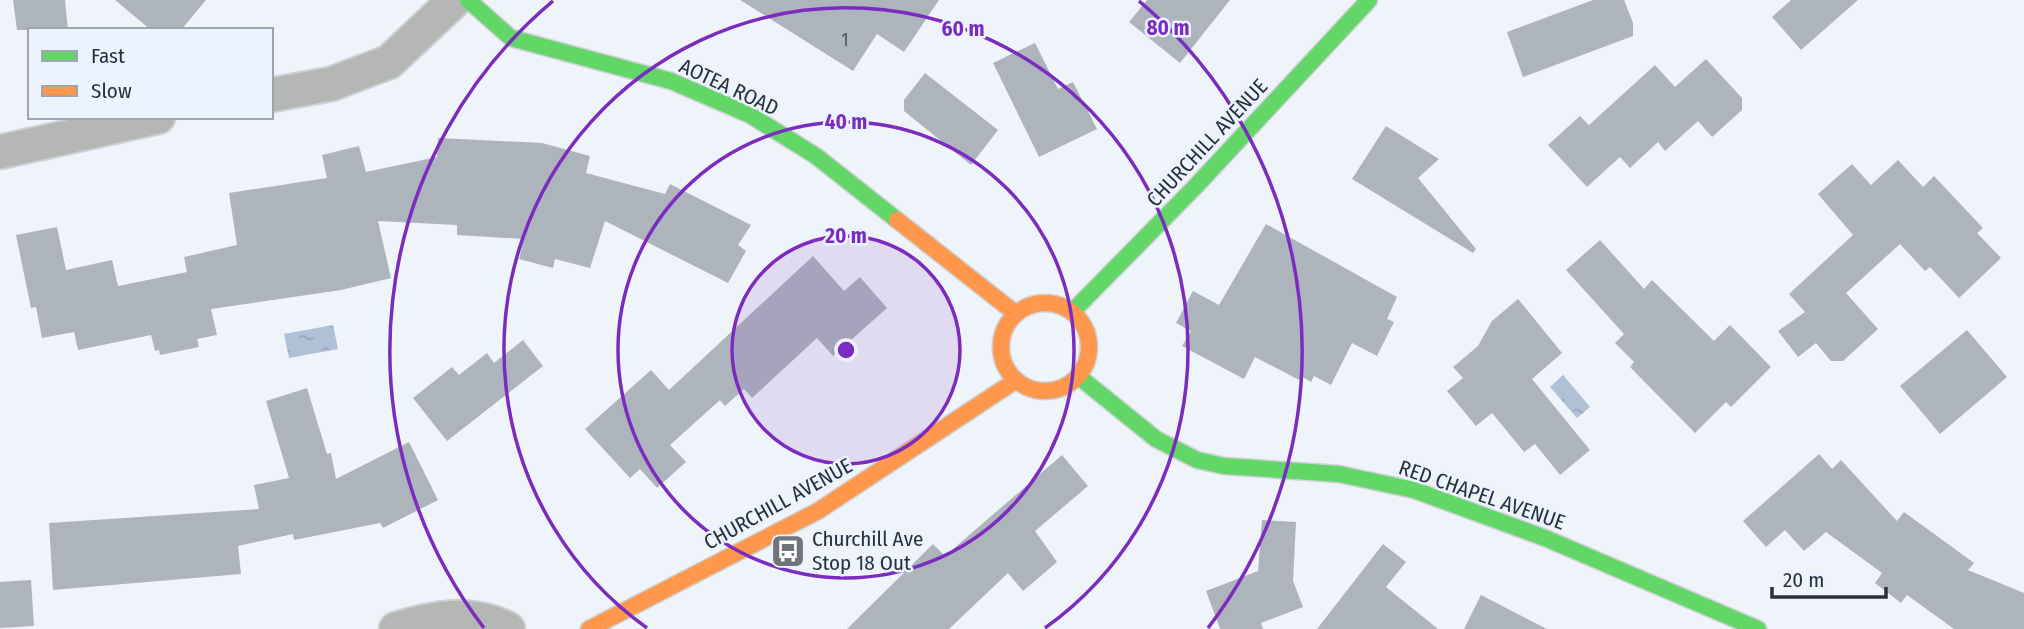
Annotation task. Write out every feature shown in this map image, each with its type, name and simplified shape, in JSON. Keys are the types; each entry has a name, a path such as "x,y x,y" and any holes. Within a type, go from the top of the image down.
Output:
{"street":[{"path":"273,95 331,84 389,62 455,0"},
{"name":"AOTEA ROAD","path":"468,0 511,38 671,81 750,115 816,156 1015,313"},
{"name":"CHURCHILL AVENUE","path":"1072,312 1195,187 1369,0"},
{"path":"0,152 149,119"},
{"path":"1043,302 1059,304 1083,323 1088,343 1086,364 1068,385 1041,392 1015,381 1001,356 1000,340 1015,313 1028,305 1043,302"},
{"name":"RED CHAPEL AVENUE","path":"1078,376 1136,424 1185,456 1236,469 1293,468 1351,476 1411,489 1492,517 1758,629"},
{"name":"CHURCHILL AVENUE","path":"589,629 818,511 1015,381"},
{"path":"396,629 419,621 457,616 489,620 508,629"}],"water":[{"path":"333,325 338,349 289,358 284,334"},
{"path":"1563,375 1590,407 1577,418 1550,387"}],"building":[{"path":"13,0 65,0 68,28 17,30"},
{"path":"115,0 206,0 183,28 149,28"},
{"path":"740,0 939,0 904,52 877,34 853,71"},
{"path":"1147,0 1230,0 1180,63 1129,22"},
{"path":"1593,0 1624,0 1633,23 1633,36 1523,77 1507,32"},
{"path":"1791,0 1858,0 1801,50 1772,17"},
{"path":"1035,43 1058,89 1073,82 1097,129 1039,157 993,63"},
{"path":"1706,59 1742,98 1742,110 1712,137 1698,121 1665,151 1658,142 1630,168 1620,157 1587,187 1548,145 1580,116 1589,125 1655,65 1675,87"},
{"path":"925,73 998,130 971,165 904,111 904,100"},
{"path":"1386,126 1439,159 1418,178 1476,249 1473,253 1352,179"},
{"path":"438,138 542,143 590,156 586,173 665,194 670,184 751,225 738,245 746,251 728,283 605,221 590,268 555,259 553,268 519,259 524,239 457,235 457,225 378,221 391,278 341,290 211,309 217,335 197,339 199,347 160,355 159,350 155,351 151,335 78,350 74,332 42,338 36,307 31,308 16,235 57,227 66,270 112,260 118,286 187,272 184,257 237,245 229,193 327,178 322,155 359,146 366,172 437,157"},
{"path":"1898,160 1923,187 1934,176 1983,228 1977,233 2001,258 1959,298 1930,267 1925,271 1900,244 1846,293 1878,329 1843,361 1831,361 1816,343 1798,357 1778,331 1805,312 1789,294 1853,235 1818,194 1852,164 1871,185"},
{"path":"1266,224 1397,297 1387,319 1394,322 1377,356 1352,343 1331,385 1314,376 1311,382 1301,376 1299,380 1255,357 1244,379 1182,346 1191,331 1176,323 1193,291 1219,305"},
{"path":"1600,240 1644,289 1652,280 1714,341 1730,325 1771,367 1731,407 1726,402 1695,433 1630,367 1634,362 1615,343 1624,334 1566,270"},
{"path":"813,256 844,291 860,277 887,308 833,356 817,338 752,398 744,389 725,406 720,400 670,445 686,462 657,488 640,469 630,478 585,429 651,370 669,390"},
{"path":"1518,299 1562,353 1532,379 1590,450 1560,475 1535,444 1524,452 1492,413 1476,426 1447,391 1463,378 1453,367 1478,346 1492,321"},
{"path":"1967,330 2007,377 1940,434 1900,386"},
{"path":"523,340 543,366 447,441 413,398 452,367 459,375 487,353 494,363"},
{"path":"307,388 327,454 331,453 336,479 409,442 438,500 383,528 380,523 294,540 293,534 238,546 241,574 53,590 49,523 259,509 254,485 289,478 266,401"},
{"path":"1819,454 1832,469 1841,460 1897,521 1904,512 1974,563 1968,570 2024,593 2024,629 1954,629 1907,595 1901,603 1875,583 1882,573 1826,532 1804,551 1785,530 1766,547 1743,521"},
{"path":"1062,455 1088,486 1035,531 1057,562 1023,591 1008,573 949,629 847,629 933,544 945,556"},
{"path":"1262,520 1296,522 1293,581 1303,607 1261,623 1263,629 1220,629 1206,591 1258,571"},
{"path":"1383,544 1406,562 1386,587 1438,629 1317,629"},
{"path":"31,580 34,626 0,628 0,582"},
{"path":"1481,595 1547,629 1464,629"}],"traffic: fast":[{"path":"468,0 511,38 671,81 750,115 816,156 897,220"},
{"path":"1072,312 1195,187 1369,0"},
{"path":"1078,376 1156,439 1197,460 1224,466 1339,474 1414,490 1545,538 1758,629"}],"traffic: slow":[{"path":"897,220 1015,313"},
{"path":"1036,303 1054,303 1070,310 1082,322 1089,338 1089,347 1089,356 1082,372 1070,384 1054,391 1036,391 1020,384 1008,372 1001,356 1001,338 1008,322 1020,310 1036,303"},
{"path":"589,629 818,511 1015,381"}],"place":[{"name":"Churchill Ave Stop 18 Out","path":"788,551"}]}
